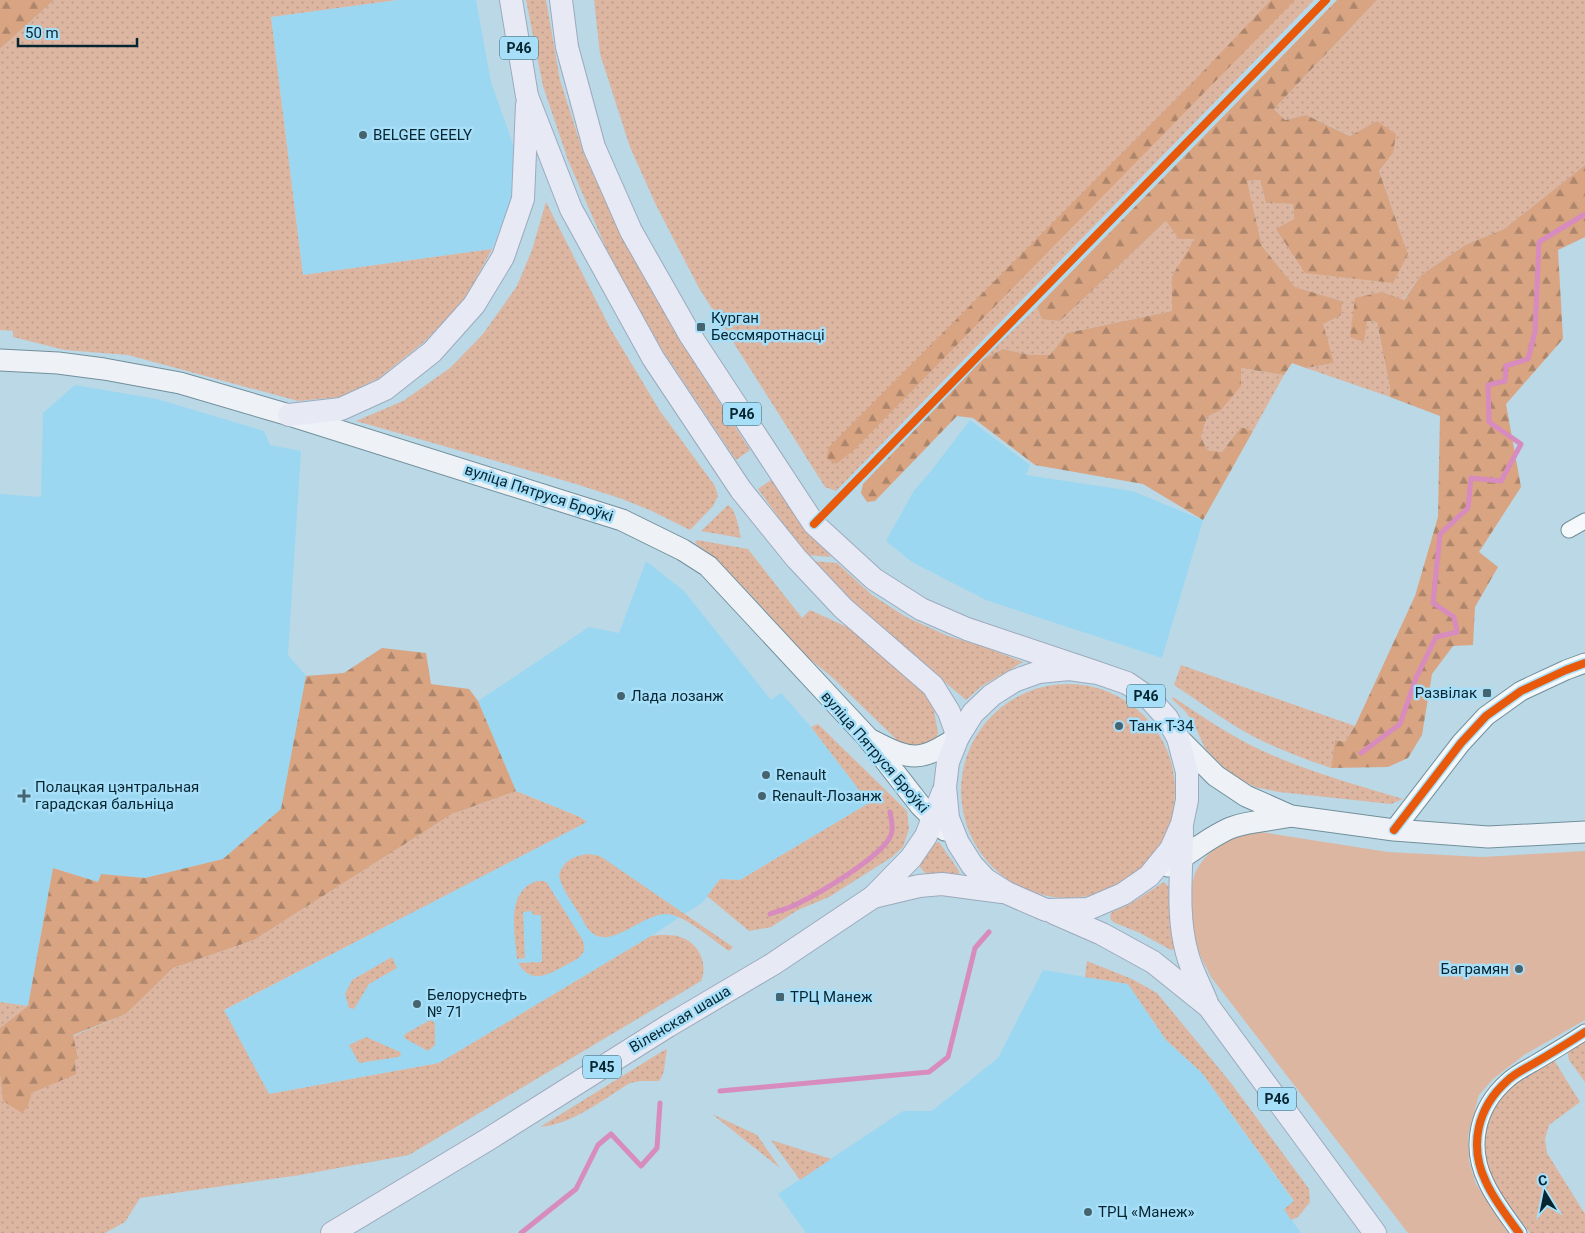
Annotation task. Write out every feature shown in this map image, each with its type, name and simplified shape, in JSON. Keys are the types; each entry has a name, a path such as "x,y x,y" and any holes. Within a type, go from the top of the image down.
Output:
{"main road":[{"name":"Р46","path":"511,0 527,96 571,210 653,358 741,490 796,558 843,608 933,686 949,712 958,737"},
{"name":"Р46","path":"561,0 567,47 594,147 631,231 690,335 814,524 874,579 921,609 967,628 1127,683 1149,698 1166,718 1178,738 1186,772 1187,800 1182,824 1182,916 1187,954 1209,1007 1375,1233"},
{"path":"289,415 341,409 385,389 432,352 474,305 503,257 522,199 527,96"},
{"name":"вуліца Пятруся Броўкі","path":"0,360 58,363 180,383 289,415 622,520 683,550 708,566 824,694 866,737 920,805 958,843"},
{"name":"Р46","path":"1098,672 1069,669 1039,672 1014,681 992,695 973,714 958,737 948,762 944,787 948,818 958,843 972,865 985,879 1006,893 1102,934 1153,962 1209,1007"},
{"path":"866,737 903,755 920,756 934,752 958,737"},
{"path":"1178,738 1216,776 1246,796 1291,816 1394,830 1488,837 1585,832"},
{"name":"Р45","path":"873,897 911,858 926,836 944,787"},
{"path":"1149,876 1182,858 1211,838 1234,827 1291,816"},
{"name":"Р46","path":"1046,910 1088,910 1123,894 1149,876 1171,849 1182,824"},
{"name":"Р45","path":"873,897 919,886 942,884 1006,893"},
{"name":"Віленская шаша","path":"332,1233 487,1140 743,981 774,964 873,897"}],"street":[{"path":"1569,530 1585,521"},
{"path":"1394,830 1461,743 1486,716 1521,690 1566,670 1585,664"},
{"path":"1519,1233 1485,1180 1478,1157 1478,1133 1482,1113 1494,1094 1508,1079 1585,1032"}],"shaded area":[{"path":"54,0 397,0 271,17 303,275 492,249 465,299 424,342 379,378 340,397 298,401 128,355 65,350 13,337 13,331 0,330 0,49"},
{"path":"397,0 476,0 491,82 515,150 512,198 492,249 303,275 271,17"},
{"path":"526,0 546,0 560,80 583,152 623,240 678,337 750,450 736,460 661,348 609,255 568,160 543,86"},
{"path":"594,0 1314,0 836,491 825,487 699,288 656,205 630,147 600,54"},
{"path":"1377,0 1585,0 1585,165 1504,229 1465,245 1421,275 1403,300 1382,292 1367,321 1377,322 1390,388 1390,397 1306,368 1334,363 1322,324 1342,301 1295,287 1262,246 1247,181 1260,180 1266,203 1293,204 1294,219 1276,230 1408,254 1379,171 1393,153 1377,121 1351,136 1306,115 1285,120 1274,109"},
{"path":"546,202 610,328 660,411 715,486 718,496 713,506 690,530 652,511 622,499 356,421 403,401 450,368 483,334 517,286 532,250"},
{"path":"1166,221 1196,239 1172,276 1172,311 1067,333 1050,355 1031,355 1003,349 983,359 1037,307 1042,318 1060,321"},
{"path":"1241,368 1284,375 1253,431 1241,427 1222,452 1207,450 1201,437 1207,417 1221,410"},
{"path":"75,385 157,399 264,431 270,445 301,451 288,655 306,676 281,809 223,859 145,878 101,874 98,882 53,868 28,1006 0,1002 0,494 41,497 43,413"},
{"path":"970,420 1030,465 1026,475 1132,491 1203,520 1162,658 986,600 912,562 886,541 913,492"},
{"path":"771,480 831,557 806,555 758,489"},
{"path":"728,505 735,515 741,538 701,531"},
{"path":"697,540 748,549 802,618 810,610 847,627 916,684 927,696 934,711 938,732 936,740 920,747 900,743 833,678 805,655 717,560 695,543"},
{"path":"646,561 684,591 771,700 781,693 811,727 869,803 740,880 720,879 703,902 651,936 439,1063 269,1094 223,1011 586,822 580,817 516,791 478,701 589,627 619,633"},
{"path":"811,561 837,563 872,595 906,617 948,636 1023,662 982,686 966,700 845,598"},
{"path":"1181,665 1355,726 1345,742 1335,740 1331,768 1319,764 1282,750 1246,733 1174,685"},
{"path":"1068,684 1089,686 1109,692 1127,702 1144,715 1157,732 1167,750 1173,770 1175,791 1173,812 1167,832 1157,850 1144,867 1127,880 1109,890 1089,896 1068,898 1047,896 1027,890 1009,880 992,867 979,850 969,832 963,812 961,791 963,770 969,750 979,732 992,715 1009,702 1027,692 1047,686"},
{"path":"1173,697 1229,733 1265,752 1316,772 1403,799 1391,804 1279,792 1255,787 1232,775 1214,758 1205,748 1193,722 1185,711 1172,699"},
{"path":"818,724 907,811 909,829 903,847 892,857 829,897 798,910 771,927 749,931 707,896 720,879 740,880 869,803 811,727"},
{"path":"516,791 580,817 587,822 224,1010 269,1094 439,1063 651,936 667,935 679,937 694,945 703,962 704,969 701,981 409,1155 300,1175 140,1198 125,1222 105,1233 0,1233 0,1074 28,1106 32,1093 76,1073 75,1059 78,1057 73,1036 126,1014 173,968 254,940 452,814"},
{"path":"1261,832 1388,852 1482,857 1585,851 1585,1020 1524,1055 1493,1079 1479,1095 1468,1135 1469,1161 1476,1184 1508,1233 1408,1233 1211,977 1199,953 1192,923 1191,894 1196,870 1210,853 1222,844 1240,836"},
{"path":"939,842 959,871 959,874 955,876 926,874 919,866 935,843"},
{"path":"588,854 600,856 733,947 729,951 691,924 674,915 667,914 647,919 617,935 598,936 590,931 565,891 559,875 567,862 578,856"},
{"path":"537,881 547,883 582,939 584,950 577,959 553,972 534,976 523,970 518,963 542,962 541,915 533,915 532,911 523,912 525,958 517,959 514,914 520,894 527,886"},
{"path":"1164,882 1169,887 1170,912 1175,944 1174,949 1171,950 1140,933 1115,923 1111,920 1110,915 1112,912 1130,904"},
{"path":"392,957 397,968 369,984 354,1009 349,1008 345,994 352,980"},
{"path":"1087,961 1132,979 1157,993 1231,1083 1309,1189 1310,1202 1298,1217 1291,1220 1284,1209 1294,1201 1202,1073 1166,1040 1128,984 1085,977"},
{"path":"1043,970 1128,984 1166,1040 1202,1073 1294,1202 1284,1209 1301,1233 806,1233 778,1194 903,1111 932,1111 998,1058"},
{"path":"0,1002 28,1006 0,1028"},
{"path":"430,1020 435,1023 435,1045 428,1051 404,1038 405,1034"},
{"path":"366,1037 400,1052 401,1055 359,1063 349,1045"},
{"path":"1585,1041 1585,1082 1569,1060 1568,1054 1570,1050"},
{"path":"666,1049 664,1071 659,1081 630,1083 576,1116 552,1125 540,1127"},
{"path":"1554,1060 1580,1102 1549,1125 1545,1139 1547,1153 1585,1214 1585,1233 1530,1233 1499,1191 1487,1165 1485,1152 1486,1127 1496,1104 1503,1094 1517,1082"},
{"path":"712,1114 757,1135 780,1168"},
{"path":"771,1140 831,1159 800,1180"}],"green space":[{"path":"0,0 54,0 0,49"},
{"path":"1271,0 1295,0 853,451 836,464 826,458 829,447 1195,80"},
{"path":"1337,0 1377,0 1274,109 1285,120 1306,115 1350,136 1377,121 1396,134 1393,153 1379,171 1408,254 1393,283 1305,273 1276,229 1294,219 1293,204 1266,203 1260,180 1247,181 1262,246 1295,287 1342,301 1341,315 1323,324 1334,363 1306,368 1292,363 1284,375 1241,368 1241,386 1221,410 1207,417 1201,437 1207,450 1222,452 1241,427 1253,431 1203,520 1143,484 1035,465 973,418 957,416 875,501 867,502 861,493 863,484 983,359 1003,349 1031,355 1050,355 1067,333 1172,311 1172,276 1195,239 1179,239 1166,221 1060,321 1042,319 1037,307"},
{"path":"1585,165 1585,237 1558,250 1563,339 1506,404 1521,487 1479,552 1498,567 1475,607 1473,645 1453,646 1432,674 1422,735 1408,758 1388,767 1331,768 1335,740 1345,742 1355,726 1415,596 1438,517 1440,416 1390,397 1390,388 1377,322 1367,321 1364,342 1350,337 1355,298 1382,292 1404,300 1421,275 1465,245 1504,229"},
{"path":"382,648 426,653 431,684 469,689 478,701 516,791 452,814 254,940 173,968 126,1014 73,1035 78,1058 75,1060 76,1074 32,1093 28,1106 22,1113 3,1101 0,1074 0,1028 28,1006 53,868 98,882 101,874 145,878 223,859 281,809 306,676 344,673"}],"waterway":[{"path":"1361,753 1400,724 1416,678 1436,637 1457,632 1454,617 1433,603 1440,534 1468,508 1471,478 1501,481 1521,444 1489,422 1488,385 1505,381 1506,366 1528,359 1535,332 1539,242 1585,214"},
{"path":"770,914 818,893 875,854 891,835 890,812"},
{"path":"720,1091 929,1072 948,1057 975,948 989,932"},
{"path":"521,1233 576,1189 598,1145 611,1134 641,1166 657,1148 660,1103"}],"cycle path":[{"path":"814,524 1326,0"},
{"path":"1394,830 1461,743 1486,716 1521,691 1585,663"},
{"path":"1519,1233 1501,1208 1486,1182 1478,1154 1479,1127 1489,1103 1497,1091 1510,1078 1585,1032"}],"place":[{"name":"BELGEE GEELY","path":"363,135"},
{"name":"Курган Бессмяротнасці","path":"701,327"},
{"name":"Развілак","path":"1487,693"},
{"name":"Лада лозанж","path":"621,696"},
{"name":"Танк Т-34","path":"1119,726"},
{"name":"Renault","path":"766,775"},
{"name":"Полацкая цэнтральная гарадская бальніца","path":"24,796"},
{"name":"Renault-Лозанж","path":"762,796"},
{"name":"Баграмян","path":"1519,969"},
{"name":"ТРЦ Манеж","path":"780,997"},
{"name":"Белоруснефть № 71","path":"417,1004"},
{"name":"ТРЦ «Манеж»","path":"1088,1212"}]}
